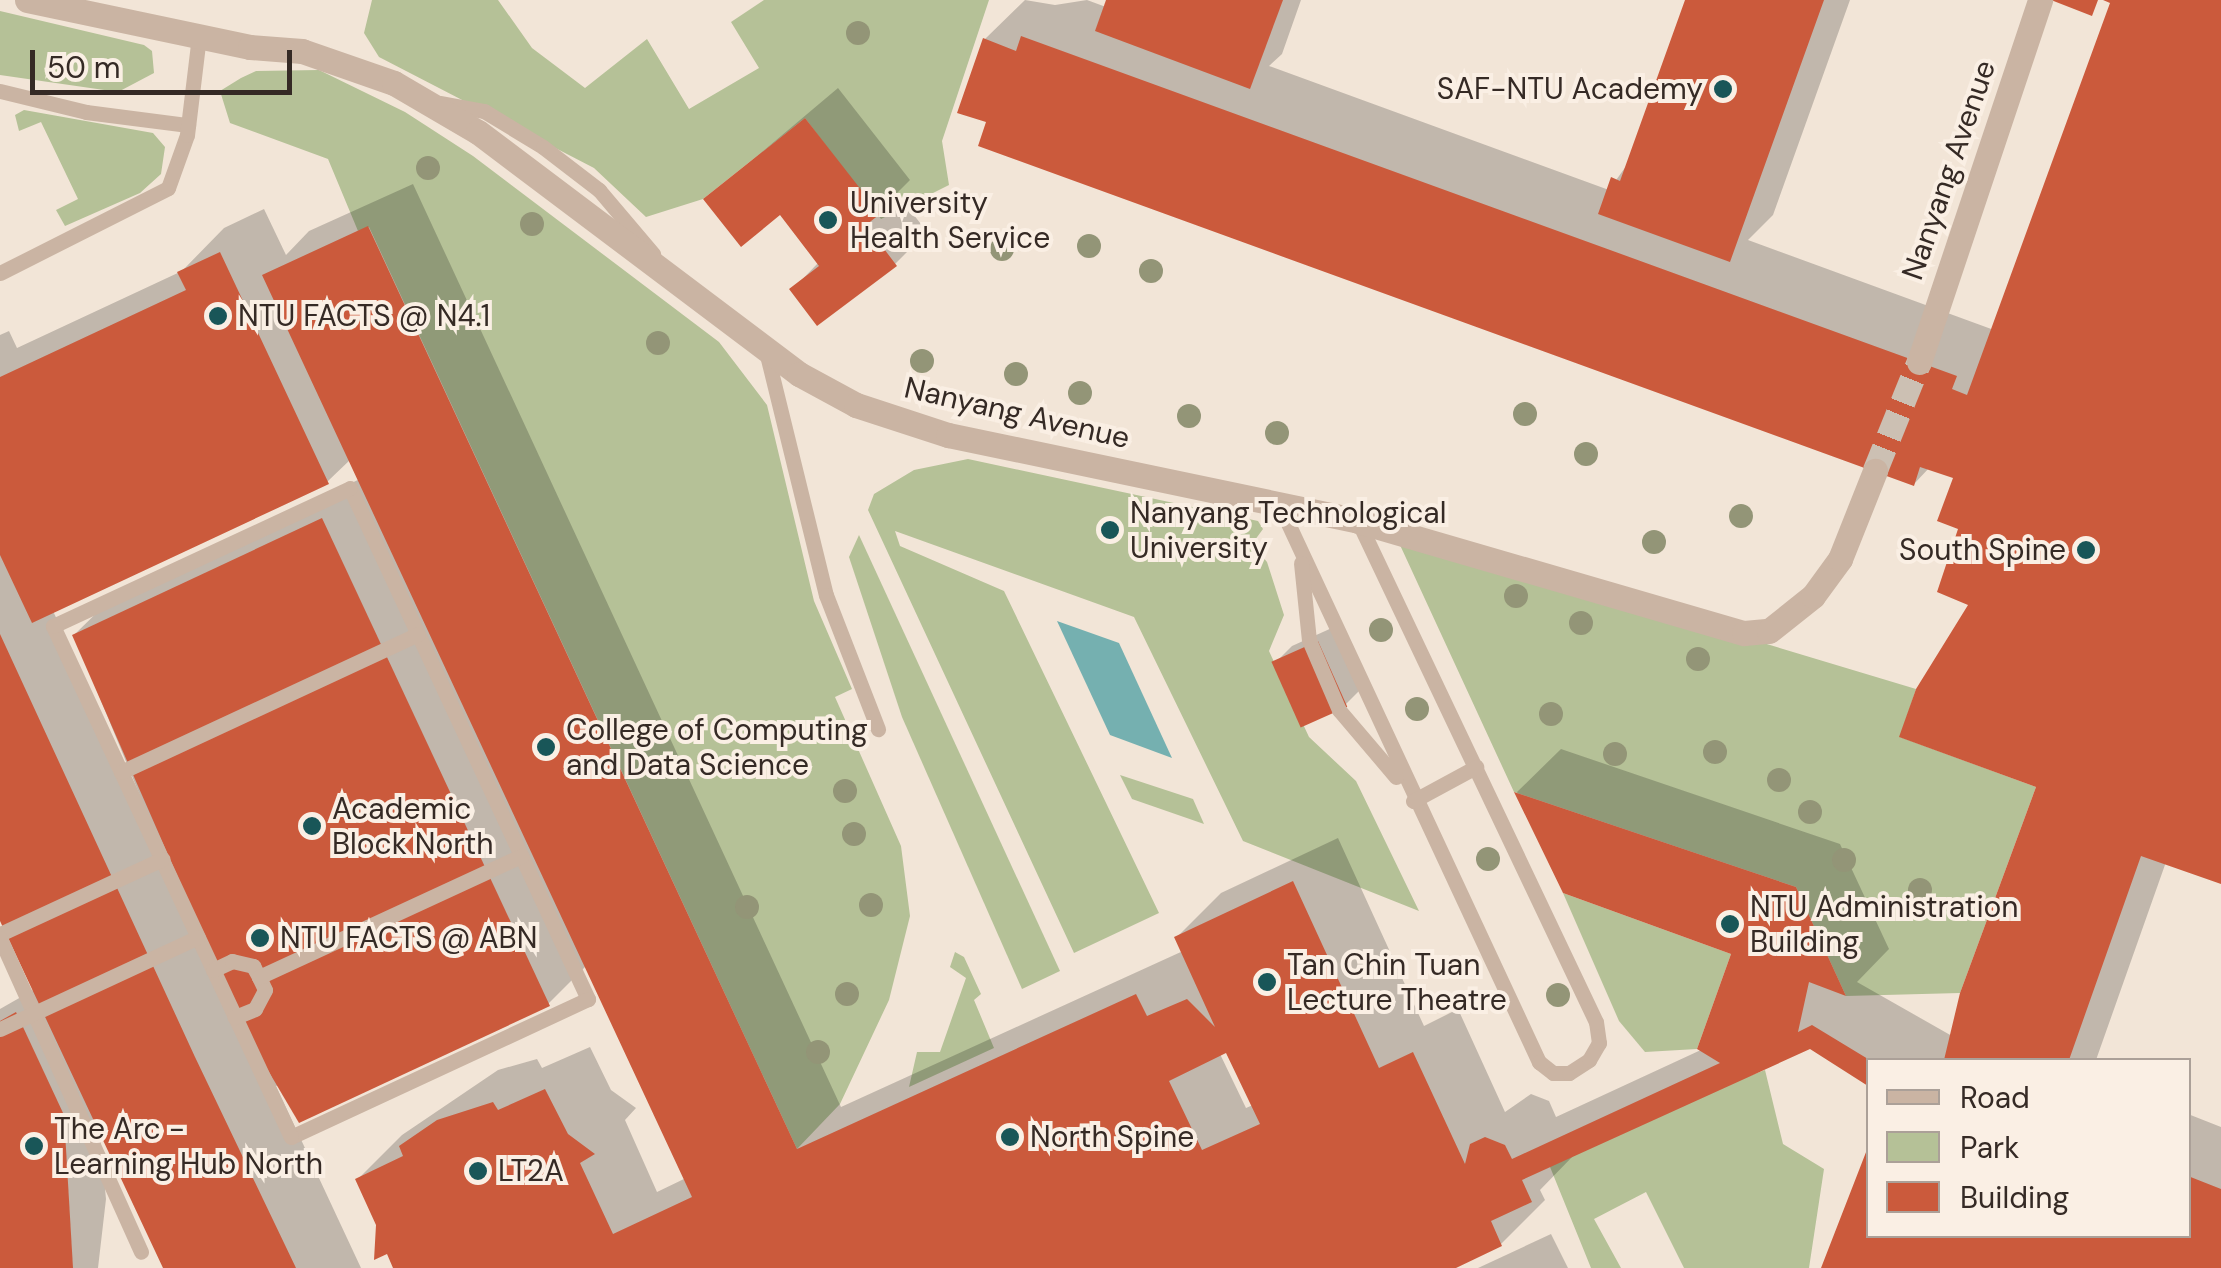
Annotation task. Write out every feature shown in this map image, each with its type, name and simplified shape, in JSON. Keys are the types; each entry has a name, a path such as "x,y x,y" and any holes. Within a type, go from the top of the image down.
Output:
{"street":[{"name":"Nanyang Avenue","path":"27,0 200,36 302,50 432,102 766,351 894,419 1358,521 1466,556 1757,632 1783,622 1814,596 1840,559 1874,472"},
{"name":"Nanyang Avenue","path":"1919,362 2040,0"}],"lane":[{"path":"0,273 168,188 188,125 200,36"},
{"path":"0,90 86,112 188,125"},
{"path":"766,351 826,596 878,729"},
{"path":"350,488 418,634 588,999 291,1137 53,626 350,488"},
{"path":"1279,504 1413,800 1539,1062 1553,1073 1568,1072 1589,1060 1599,1043 1596,1022 1358,521"},
{"path":"1300,554 1308,640 1339,710 1413,800"},
{"path":"121,772 418,634"},
{"path":"1413,800 1476,767"},
{"path":"259,978 522,856"},
{"path":"141,1252 0,936 162,860"},
{"path":"0,1029 198,936"},
{"path":"213,970 232,961 254,966 265,990 255,1009 235,1017"}],"green space":[{"path":"372,0 498,0 532,48 585,88 647,39 689,109 759,68 731,22 764,0 989,0 942,141 949,185 881,219 805,118 703,199 646,217 594,168 379,57 364,33"},
{"path":"0,11 144,45 152,51 154,73 118,92 0,75"},
{"path":"319,70 405,112 473,156 719,342 767,405 814,601 852,689 835,697 901,846 910,916 889,1000 840,1104 797,1149 369,227 358,231 328,159 230,123 220,91 241,78 256,71"},
{"path":"24,110 153,133 165,147 161,174 140,193 65,226 56,210 78,199 41,122 19,131 15,115"},
{"path":"968,459 1258,521 1263,529 1252,544 1267,562 1284,615 1269,651 1309,737 1356,781 1419,911 1243,841 1134,617 895,531 900,546 1004,591 1159,913 1074,953 868,510 874,494 914,470"},
{"path":"1394,532 1916,689 1900,737 2036,787 1960,993 1846,996 1796,887 1514,792"},
{"path":"859,535 1060,971 1022,989 902,717 849,557"},
{"path":"1120,775 1193,799 1204,824 1132,799"},
{"path":"1563,893 1731,954 1697,1049 1645,1052 1619,1021"},
{"path":"955,952 964,957 981,994 974,1000 994,1048 909,1087 917,1052 940,1052 966,978 950,967"},
{"path":"1765,1070 1783,1144 1824,1169 1809,1268 1684,1268 1646,1192 1594,1219 1621,1268 1591,1268 1548,1162 1619,1126"}],"water":[{"path":"1057,621 1119,643 1172,758 1110,735"}],"building":[{"path":"1106,0 1283,0 1250,89 1095,31"},
{"name":"SAF-NTU Academy","path":"1685,0 1824,0 1730,262 1598,214 1611,177 1620,181"},
{"path":"2051,0 2098,0 2092,16"},
{"name":"South Spine","path":"2103,0 2221,0 2221,884 2141,856 2070,1058 1944,1058 1960,993 2036,787 1899,737 1916,689 1968,605 1937,592 1958,529 1937,521 1953,478 1920,467 1914,486 978,146 986,122 957,113 983,38 1016,51 1021,36 1957,376 1952,389 1967,395 2110,3"},
{"name":"University Health Service","path":"805,118 880,214 866,225 897,266 817,326 789,289 819,266 780,215 741,247 703,199"},
{"path":"368,226 797,1149 1136,994 1147,1016 1187,999 1215,1027 1174,937 1293,881 1379,1068 1413,1052 1465,1164 1470,1144 1485,1137 1505,1145 1512,1159 1720,1063 1697,1049 1731,954 1563,893 1514,792 1796,887 1846,996 1809,982 1798,1032 1812,1025 1866,1058 1866,1085 1810,1049 1522,1180 1532,1202 1491,1221 1502,1246 1456,1268 393,1268 387,1254 374,1260 376,1225 355,1179 403,1156 399,1146 437,1120 493,1102 498,1110 545,1089 568,1134 595,1154 580,1163 613,1234 692,1197 262,275","holes":["1226,1053 1260,1124 1202,1150 1169,1081"]},
{"path":"220,252 329,484 32,623 0,555 0,377 186,290 177,272"},
{"name":"Academic Block North","path":"322,518 550,1006 299,1123 246,1033 72,635"},
{"path":"0,634 296,1268 163,1268 0,921"},
{"path":"1318,641 1347,707 1301,728 1271,662"},
{"name":"The Arc - Learning Hub North","path":"16,1012 64,1115 73,1268 0,1268 0,1021"},
{"path":"1866,1152 1866,1238 2191,1238 2191,1177 2221,1189 2221,1268 1821,1268"}],"tunnel":[{"path":"1875,471 1919,362"}],"place":[{"name":"SAF-NTU Academy","path":"1723,89"},
{"name":"University Health Service","path":"828,220"},
{"name":"NTU FACTS @ N4.1","path":"218,316"},
{"name":"Nanyang Technological University","path":"1110,530"},
{"name":"South Spine","path":"2086,550"},
{"name":"College of Computing and Data Science","path":"546,747"},
{"name":"Academic Block North","path":"312,826"},
{"name":"NTU Administration Building","path":"1730,924"},
{"name":"NTU FACTS @ ABN","path":"260,938"},
{"name":"Tan Chin Tuan Lecture Theatre","path":"1267,982"},
{"name":"North Spine","path":"1010,1137"},
{"name":"The Arc - Learning Hub North","path":"34,1146"},
{"name":"LT2A","path":"478,1171"}]}
